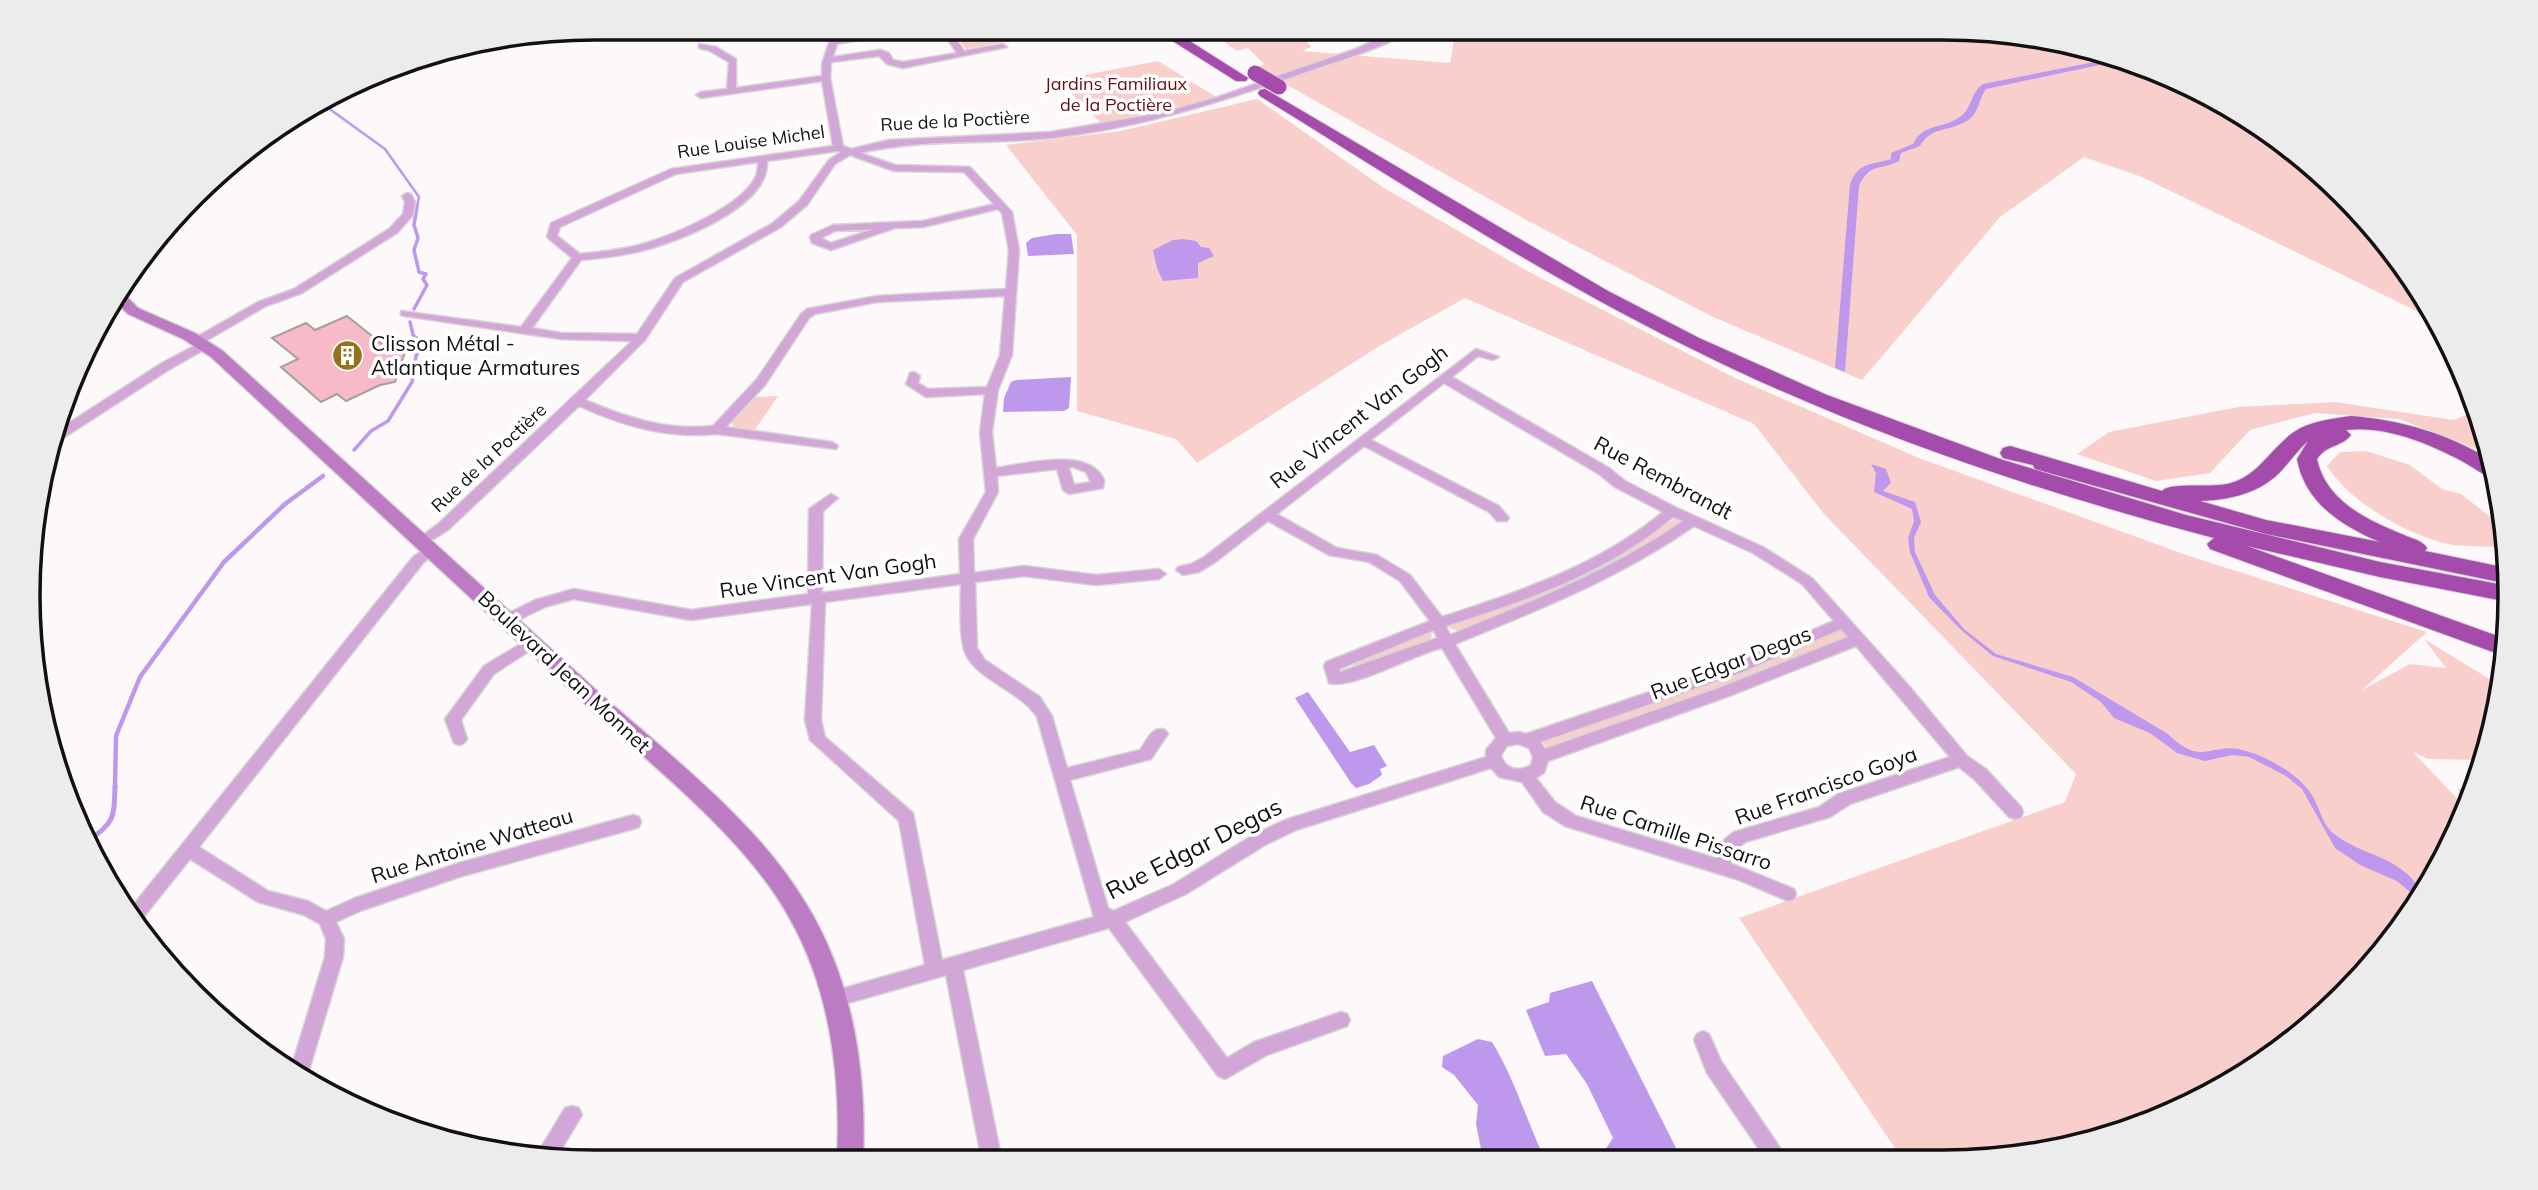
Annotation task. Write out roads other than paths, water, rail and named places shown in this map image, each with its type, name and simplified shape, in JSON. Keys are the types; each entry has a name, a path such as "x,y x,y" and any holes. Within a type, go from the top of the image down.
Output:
{"highway":[{"path":"1181,40 1674,317 1821,383 2010,453 2233,519 2365,549 2497,572"},
{"path":"1198,40 1248,76"},
{"path":"1272,90 1593,289 1715,353 1901,431 2079,492 2153,523 2495,645"},
{"path":"2010,453 2166,491 2214,494 2235,490 2253,482 2308,433 2325,426 2354,424 2395,428 2435,440 2482,465"},
{"path":"2484,475 2440,449 2378,434 2351,433 2330,438 2316,445 2306,459 2309,475 2324,497 2371,529 2421,550 2497,571"},
{"path":"2079,492 2303,552 2498,592"}],"main road":[{"name":"Boulevard Jean Monnet","path":"124,302 133,311 201,343 427,545 711,807 752,849 779,881 805,922 834,999 848,1083 849,1150"}],"street":[{"path":"846,40 834,42 825,78 843,150 902,169 967,169 1009,216 1014,250 1006,355 992,390 986,432 992,492 966,539 971,648 979,664 1035,701 1044,716 1101,913 1113,919 1224,1070 1261,1048 1341,1020"},
{"path":"952,40 962,54"},
{"name":"Rue de la Poctière","path":"139,910 443,527 641,338 679,280 778,225 803,203 843,150 889,143 1014,138 1145,120 1200,106 1386,40"},
{"path":"702,46 733,61 731,90"},
{"path":"828,60 880,53 886,55 890,62 903,65 1003,47"},
{"path":"701,94 825,78"},
{"name":"Rue Louise Michel","path":"578,257 552,237 555,225 674,170 843,150"},
{"path":"524,331 578,257 610,255 647,247 737,204 759,180 763,170 762,158"},
{"path":"65,431 255,307 298,291 393,231 408,215 410,202 407,196"},
{"path":"891,227 831,247 816,241 815,237 824,230 834,228 891,227 956,218 1001,205"},
{"path":"716,430 735,413 761,382 805,316 811,312 877,299 1011,292"},
{"path":"405,313 561,336 641,338"},
{"name":"Rue Vincent Van Gogh","path":"1183,570 1194,569 1209,559 1476,352 1493,357"},
{"path":"914,376 912,384 926,393 992,390"},
{"name":"Rue Rembrandt","path":"1445,378 1604,471 1620,484 1692,521 1758,550 1807,581 1961,760 1980,774 2015,812"},
{"path":"578,401 647,427 701,433 716,430 832,446"},
{"path":"1363,440 1494,509 1502,518"},
{"path":"990,473 1062,465"},
{"path":"831,499 816,509 817,599 813,720 818,740 907,818 935,970"},
{"path":"1672,511 1660,523 1618,552 1571,575 1331,666 1334,679 1357,676 1611,574 1692,521"},
{"path":"1268,514 1334,552 1372,558 1405,578 1435,617 1446,642 1505,740"},
{"name":"Rue Vincent Van Gogh","path":"508,620 532,606 574,594 691,615 1024,571 1096,580 1159,574"},
{"name":"Rue Edgar Degas","path":"1527,740 1849,631"},
{"name":"Rue Edgar Degas","path":"1541,757 1724,692 1849,631"},
{"path":"458,739 453,719 489,670 532,642"},
{"path":"1062,776 1144,755 1160,734"},
{"path":"1505,740 1527,740 1539,750 1541,757 1538,769 1526,776 1511,775 1498,767 1494,761 1494,749 1505,740"},
{"name":"Rue Francisco Goya","path":"1719,867 1731,844 1740,837 1824,812 1844,799 1961,760"},
{"name":"Rue Edgar Degas","path":"834,999 1113,919 1180,889 1259,840 1291,825 1494,761"},
{"name":"Rue Camille Pissarro","path":"1526,776 1549,807 1571,821 1743,874 1788,894"},
{"name":"Rue Antoine Watteau","path":"326,919 355,905 459,870 633,822"},
{"path":"187,848 264,897 308,909 326,919 335,939 334,957 301,1065"},
{"path":"953,964 990,1150"},
{"path":"1703,1040 1714,1067 1771,1150"},
{"path":"551,1148 572,1115"}],"waterway":[{"path":"329,109 385,149 419,197 417,207"},
{"path":"414,309 427,285 423,279 426,274 419,272 414,250 418,238 414,225 417,206"},
{"path":"354,450 371,431 388,421 412,382 416,356 423,344 413,335 410,322"},
{"path":"115,788 116,736 140,677 224,562 285,504 323,476"},
{"path":"95,836 111,820 115,786"}],"place":[{"name":"Clisson Métal - Atlantique Armatures","path":"348,356"}],"park label":[{"name":"Jardins Familiaux de la Poctière","path":"1116,94"}]}
